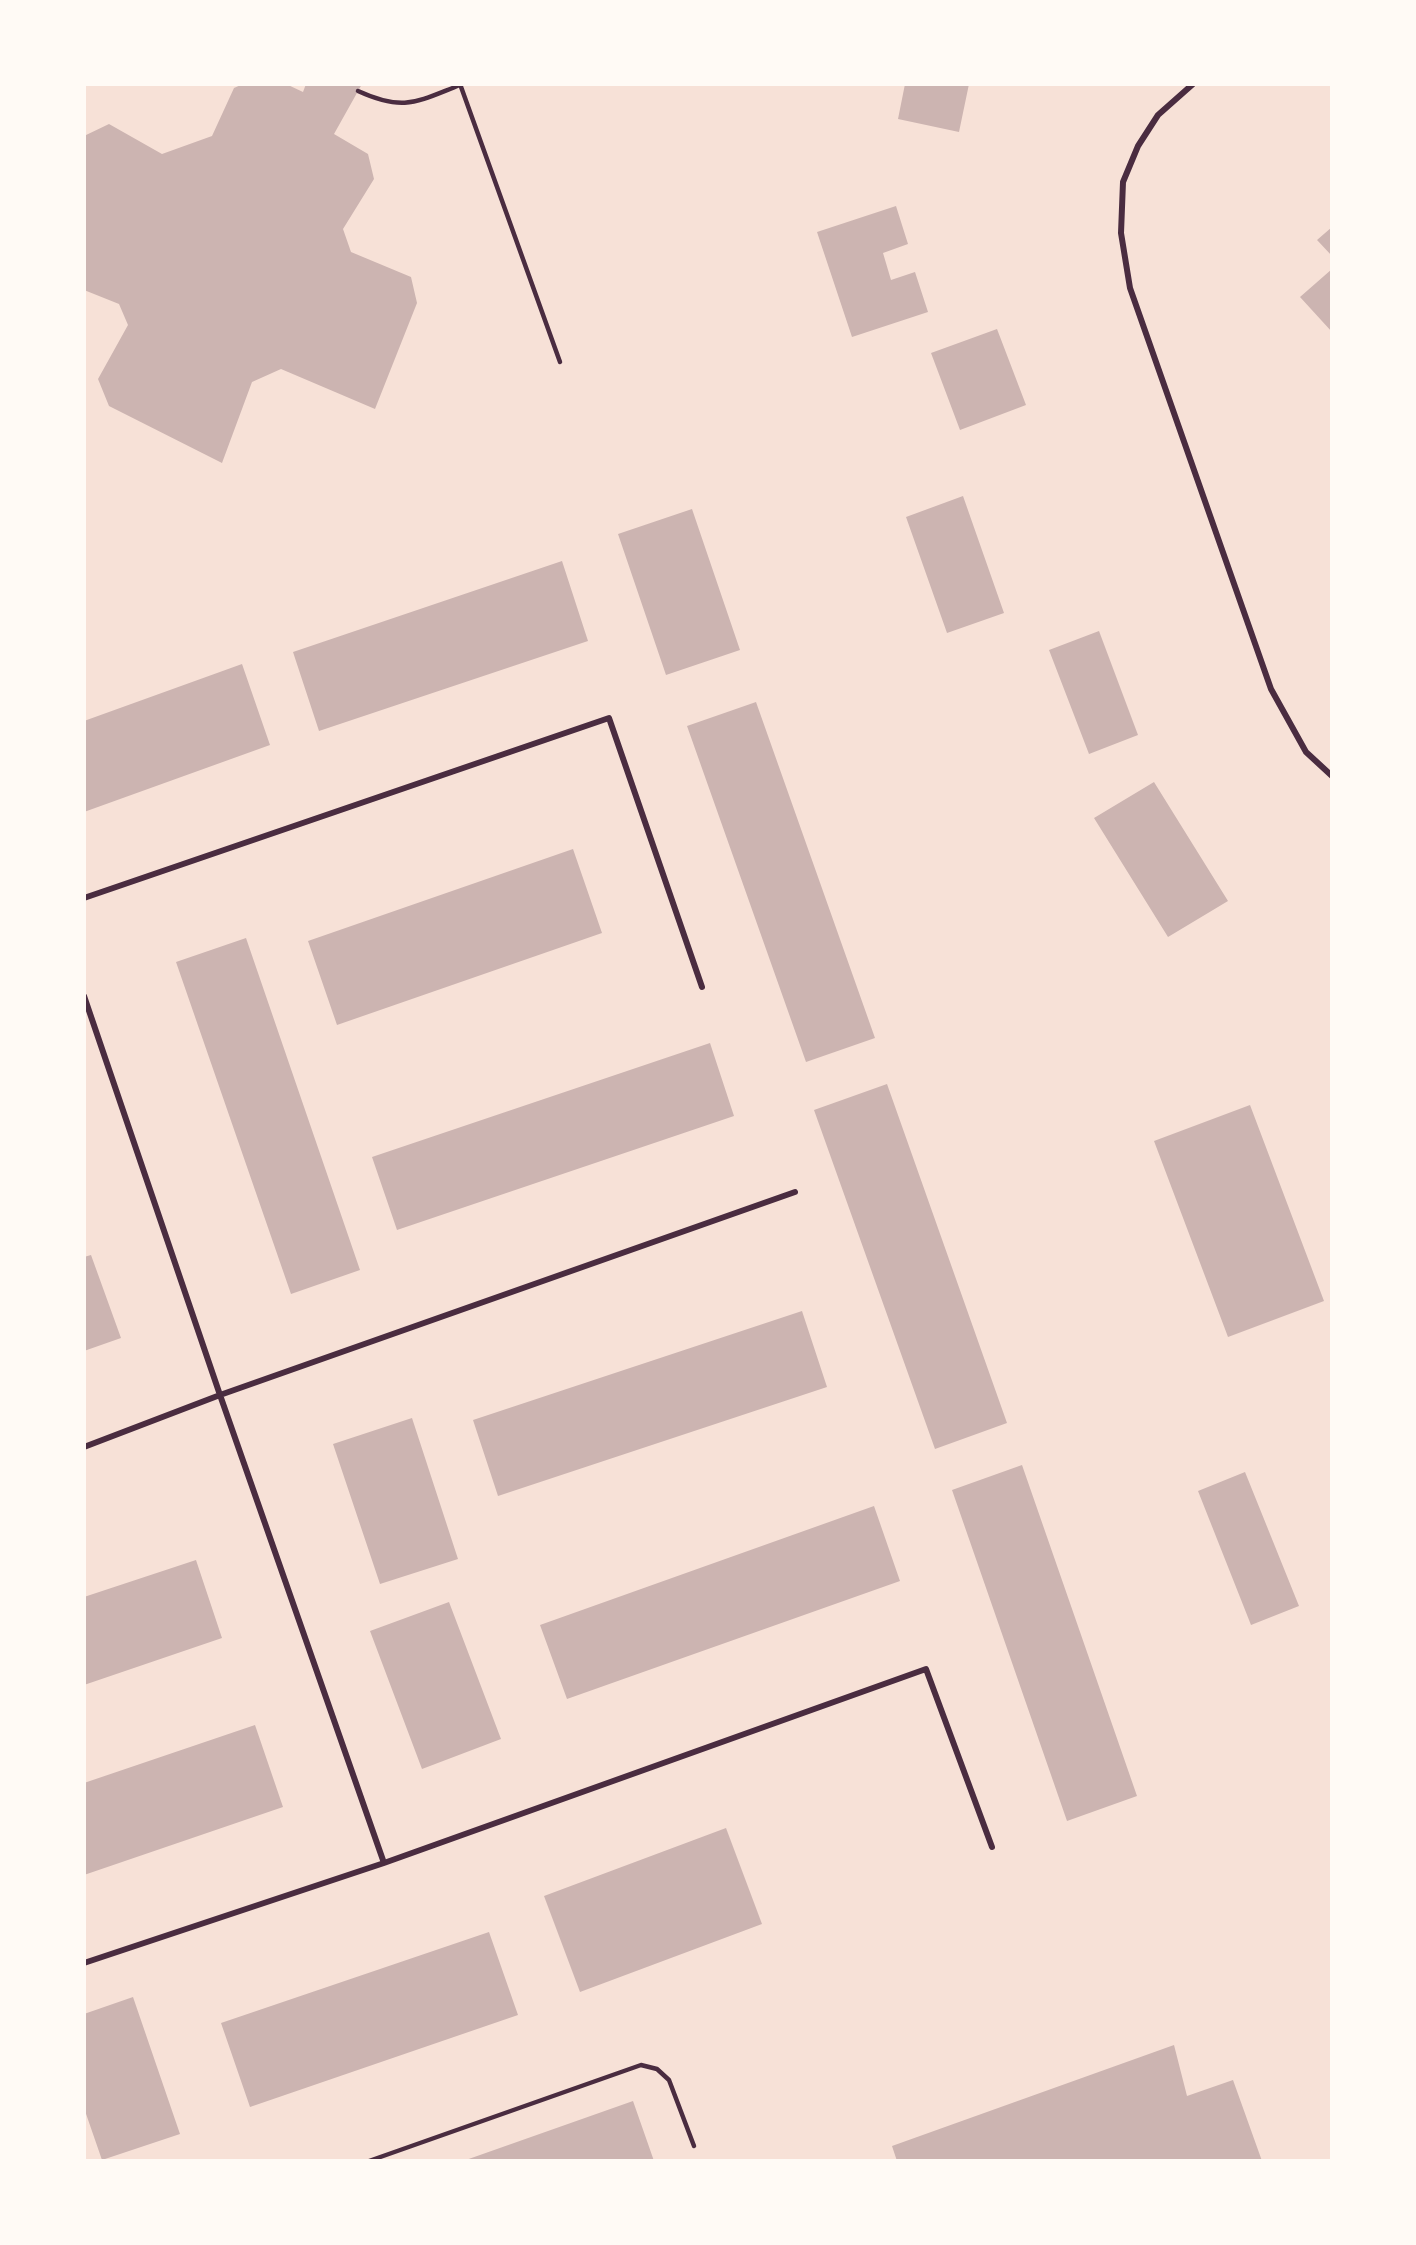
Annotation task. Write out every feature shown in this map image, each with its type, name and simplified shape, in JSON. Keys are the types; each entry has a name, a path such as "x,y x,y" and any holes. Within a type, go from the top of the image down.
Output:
{"street":[{"path":"1193,84 1158,115 1138,146 1123,182 1120,233 1130,288 1271,689 1306,752 1332,776"},
{"path":"84,898 609,718 702,987"},
{"path":"84,996 220,1395 384,1863"},
{"path":"84,1447 220,1395 795,1192"},
{"path":"84,1963 384,1863 926,1669 992,1847"}],"lane":[{"path":"358,92 380,101 413,103 460,85 560,362"},
{"path":"369,2161 641,2065 657,2069 669,2080 694,2146"}],"building":[{"path":"243,84 286,84 303,92 306,84 362,84 334,134 368,154 374,179 343,229 351,252 411,277 417,303 375,409 281,369 252,382 222,463 109,406 98,379 128,325 119,304 84,290 84,136 109,124 162,154 212,136 234,88"},
{"path":"905,84 969,84 959,132 898,119"},
{"path":"896,206 908,244 883,253 891,280 915,272 928,312 852,337 817,232"},
{"path":"1332,227 1332,256 1317,240"},
{"path":"1332,269 1332,332 1300,297"},
{"path":"997,329 1026,405 960,430 931,353"},
{"path":"963,496 1004,613 947,633 906,517"},
{"path":"692,509 740,650 666,675 618,534"},
{"path":"562,561 588,641 319,731 293,652"},
{"path":"1099,631 1138,735 1089,754 1049,650"},
{"path":"242,664 270,745 84,812 84,721"},
{"path":"756,702 875,1038 806,1062 687,726"},
{"path":"1154,782 1228,901 1168,937 1094,818"},
{"path":"573,849 602,933 337,1025 308,941"},
{"path":"246,938 360,1270 291,1294 176,962"},
{"path":"710,1043 734,1116 397,1230 372,1157"},
{"path":"887,1084 1007,1423 935,1449 814,1110"},
{"path":"1250,1105 1324,1301 1228,1337 1154,1141"},
{"path":"91,1255 121,1338 84,1351 84,1257"},
{"path":"802,1311 827,1387 498,1496 473,1420"},
{"path":"412,1418 458,1559 380,1584 333,1444"},
{"path":"1022,1465 1137,1796 1067,1821 952,1490"},
{"path":"1245,1472 1299,1606 1251,1625 1198,1491"},
{"path":"874,1506 900,1581 567,1699 540,1625"},
{"path":"196,1560 222,1638 84,1685 84,1597"},
{"path":"449,1602 501,1739 422,1769 370,1631"},
{"path":"255,1725 283,1807 84,1875 84,1783"},
{"path":"726,1828 762,1924 580,1992 544,1896"},
{"path":"489,1932 518,2015 250,2107 221,2023"},
{"path":"133,1997 180,2134 102,2160 84,2108 84,2014"},
{"path":"1174,2045 1187,2096 1233,2080 1262,2161 897,2161 892,2146"},
{"path":"633,2101 654,2161 463,2161"}]}
